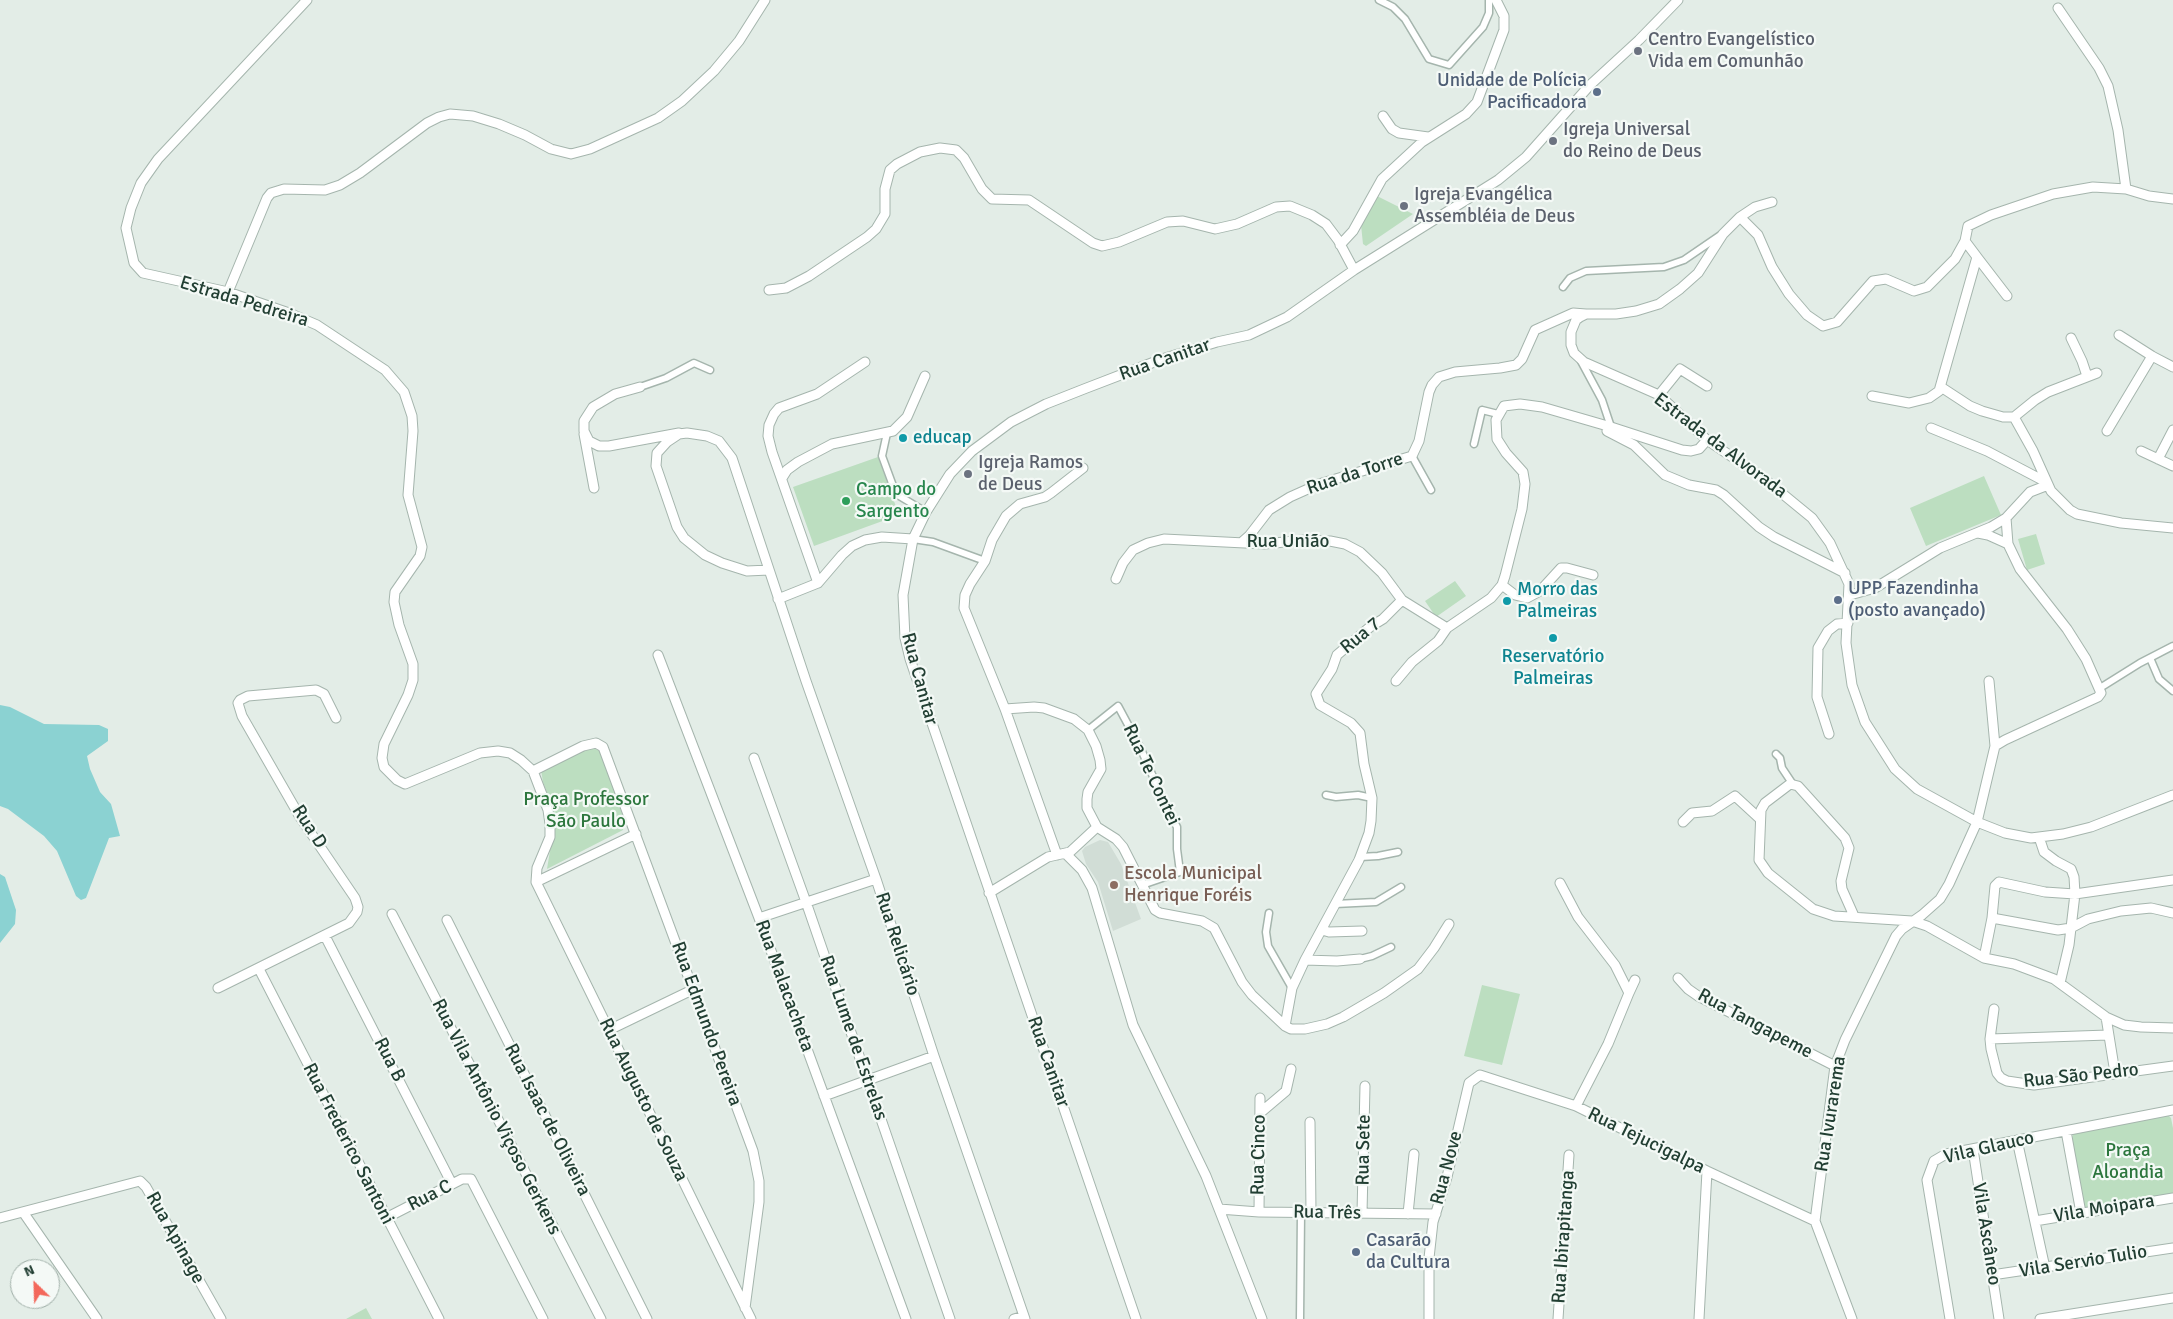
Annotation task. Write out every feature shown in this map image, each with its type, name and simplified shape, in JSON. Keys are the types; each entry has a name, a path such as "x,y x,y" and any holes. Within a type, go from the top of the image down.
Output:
{"street":[{"name":"Estrada Pedreira","path":"307,0 158,159 140,183 126,228 134,263 143,273 228,292 317,324 385,370 404,392 412,416 413,431 408,495 422,547 420,556 396,592 394,602 399,626 413,664 412,680 408,695 384,744 382,758 384,767 396,780 405,784 480,753 498,751 510,753 522,760 534,771"},
{"path":"228,292 267,198 271,193 284,189 325,190 340,185 360,174 427,123 439,116 450,114 473,116 499,124 551,149 571,154 590,149 658,118 682,101 714,71 739,41 765,0"},
{"path":"1379,0 1393,7 1405,19 1429,59 1449,65 1482,27 1489,12 1490,0"},
{"path":"1340,245 1353,231 1382,179 1428,137 1471,110 1481,96 1504,30 1504,16 1496,0"},
{"name":"Rua Canitar","path":"1136,1319 917,683 905,638 903,595 914,539 926,512 950,474 972,451 998,431 1028,412 1162,359 1216,342 1250,335 1287,317 1354,270 1450,211 1515,167 1590,85 1639,40 1678,0"},
{"path":"2058,8 2099,68 2108,86 2118,130 2126,189"},
{"path":"1383,116 1392,129 1399,133 1428,137"},
{"path":"769,290 786,288 803,279 867,237 876,228 885,214 885,189 890,170 920,152 940,148 956,150 964,158 982,189 992,199 1019,198 1029,200 1086,238 1102,246 1119,242 1167,222 1177,220 1215,229 1237,224 1264,211 1290,206 1312,215 1332,230 1354,270"},
{"path":"1740,217 1758,235 1772,267 1789,294 1807,315 1823,326 1837,322 1873,281 1886,279 1914,291 1927,287 1950,265 1965,241 1966,229 1970,224 2036,199 2093,187 2126,189 2148,196 2173,199"},
{"path":"1563,287 1570,278 1586,272 1642,270 1664,267 1684,260 1723,234 1740,217 1755,207 1772,202"},
{"path":"1611,427 1602,400 1572,349 1571,332 1576,320 1586,314 1636,312 1659,304 1698,273 1723,234"},
{"path":"1965,241 2007,296"},
{"path":"1872,396 1902,402 1920,402 1935,395 1941,387 1977,257"},
{"name":"Rua da Torre","path":"1241,543 1249,536 1269,510 1290,497 1319,484 1412,456 1419,441 1432,385 1439,377 1454,372 1516,365 1522,359 1535,330 1573,313 1586,314"},
{"path":"2119,335 2173,367"},
{"path":"2070,338 2082,361 2087,376"},
{"path":"2107,431 2152,356"},
{"name":"Estrada da Alvorada","path":"1579,358 1592,366 1659,396 1708,440 1762,477 1812,518 1830,543 1849,584 1850,596 1846,642 1852,685 1865,722 1895,769 1918,789 1977,822 2017,836 2039,837 2091,827 2173,795"},
{"path":"818,583 769,443 769,425 774,414 785,405 817,394 865,362"},
{"path":"594,488 584,431 585,418 593,406 615,394 666,378 694,363 710,370"},
{"path":"1659,396 1680,369 1707,386"},
{"path":"1941,387 1982,412 2003,417 2014,417 2043,395 2097,373"},
{"path":"782,478 787,470 798,462 832,444 849,439 887,433 893,430 907,417 925,376"},
{"path":"1396,681 1412,662 1442,637 1446,628 1491,598 1502,585 1522,509 1525,484 1523,472 1499,443 1495,426 1498,414 1507,405 1536,406 1586,419 1682,450 1691,451 1699,449 1708,440"},
{"path":"1474,444 1482,410 1498,414"},
{"path":"2014,417 2047,484 2057,499 2077,514 2121,523 2173,528"},
{"path":"1586,419 1634,445 1665,476 1689,485 1716,490 1759,527 1774,537 1845,573"},
{"path":"1931,428 1987,451 2047,484"},
{"path":"2158,459 2173,430"},
{"name":"Rua Relicário","path":"584,431 593,444 609,446 666,434 687,433 713,438 727,449 732,458 778,599 876,879 934,1056 1024,1317"},
{"path":"687,433 679,434 667,442 660,448 656,459 661,484 681,534 705,555 722,563 747,570 769,570"},
{"path":"887,433 882,456 896,494 926,512"},
{"path":"2141,451 2173,466"},
{"path":"1412,456 1431,490"},
{"path":"1083,468 1045,497 1020,504 1009,511 993,538 985,561 970,584 964,608 1061,855 1082,870 1092,888 1133,1025 1219,1209 1262,1319"},
{"path":"1850,596 1875,588 1940,548 2006,518 2030,492 2047,484"},
{"path":"2006,518 2008,544 2020,570 2067,629 2086,659 2100,691"},
{"path":"1976,533 1988,535 2008,544"},
{"path":"778,599 818,583 842,555 852,546 865,540 882,537 933,542 985,561"},
{"name":"Rua União","path":"1116,579 1123,563 1133,550 1156,540 1173,538 1265,544 1304,540 1330,541 1345,544 1356,549 1369,560 1402,600 1446,628"},
{"path":"1502,585 1515,595 1527,598 1540,591 1561,568 1593,575"},
{"name":"Rua 7","path":"1372,798 1364,764 1360,733 1351,723 1320,705 1316,694 1332,669 1337,654 1370,627 1383,619 1402,600"},
{"path":"1829,734 1817,697 1818,648 1828,631 1837,624 1848,623"},
{"path":"1995,746 2098,697 2100,691 2150,658 2173,646"},
{"name":"Rua Malacacheta","path":"658,655 759,918 906,1319"},
{"path":"2150,658 2159,679 2173,691"},
{"name":"Rua Ivurarema","path":"1852,1319 1816,1221 1835,1066 1845,1040 1896,936 1940,898 1949,884 1977,822 1995,746 1989,681"},
{"name":"Rua D","path":"218,988 325,936 350,923 355,918 358,907 355,898 300,817 242,716 238,703 248,696 316,690 324,694 336,718"},
{"name":"Rua Te Contei","path":"1088,730 1118,706 1144,755 1168,813 1177,827 1180,872 1142,885"},
{"path":"1005,709 1044,708 1074,719 1088,730 1096,746 1101,769 1088,792 1087,799 1087,808 1097,827 1116,839 1123,847 1152,907 1160,913 1202,921 1214,928 1242,982 1252,995 1285,1026 1291,1029 1305,1029 1327,1024 1384,993 1418,969 1449,924"},
{"name":"Rua Edmundo Pereira","path":"534,771 583,746 596,742 603,748 753,1151 759,1180 759,1202 745,1308"},
{"path":"1776,754 1780,758 1782,768 1792,783 1798,786 1839,830 1848,843 1849,848 1841,881 1842,889 1854,916"},
{"name":"Rua Lume de Estrelas","path":"754,758 806,902 950,1319"},
{"path":"534,771 548,810 550,824 547,846 536,868 536,882 636,834"},
{"path":"1792,783 1765,803 1760,819 1759,860 1768,873 1813,909 1834,916 1854,916 1912,922 1926,926 1984,958 2014,964 2046,975 2106,1017 2124,1025 2141,1028 2173,1028"},
{"path":"1285,1026 1292,988 1360,857 1369,834 1372,798 1358,795 1336,797 1326,795"},
{"path":"1682,822 1692,814 1708,813 1735,796 1760,819"},
{"path":"989,893 1048,857 1070,852 1097,827"},
{"path":"2039,837 2044,852 2071,869 2074,877 2075,894 2071,928 2060,983"},
{"path":"1360,857 1398,852"},
{"path":"759,918 876,879"},
{"path":"1984,958 1992,918 1996,883 2000,882 2045,892 2075,894 2173,880"},
{"name":"Rua Augusto de Souza","path":"536,882 751,1319"},
{"path":"1560,883 1578,917 1615,965 1629,993"},
{"path":"1335,904 1376,902 1401,887"},
{"path":"1992,918 2049,930 2071,928 2088,919 2129,910 2151,908 2173,913"},
{"path":"1269,913 1266,932 1268,946 1292,988"},
{"name":"Rua Vila Antônio Viçoso Gerkens","path":"392,914 601,1319"},
{"name":"Rua Isaac de Oliveira","path":"447,920 647,1319"},
{"path":"1322,930 1329,932 1362,931"},
{"name":"Rua B","path":"325,936 452,1184"},
{"path":"1305,960 1337,961 1360,959 1372,956 1391,947"},
{"name":"Rua Frederico Santoni","path":"259,969 439,1319"},
{"name":"Rua Tangapeme","path":"1678,978 1698,996 1835,1066"},
{"path":"1576,1106 1608,1044 1635,980"},
{"path":"609,1030 694,989"},
{"name":"Rua São Pedro","path":"1994,1009 1990,1038 1997,1074 2007,1081 2034,1085 2173,1066"},
{"path":"2106,1017 2115,1074"},
{"path":"1990,1038 2108,1035"},
{"path":"824,1096 934,1056"},
{"path":"1260,1113 1286,1091 1290,1069"},
{"name":"Rua Tejucigalpa","path":"1473,1078 1480,1075 1487,1076 1576,1106 1707,1171 1816,1221"},
{"name":"Rua Nove","path":"1429,1319 1430,1237 1447,1177 1466,1092 1473,1078"},
{"name":"Rua Sete","path":"1362,1213 1365,1086"},
{"name":"Rua Cinco","path":"1259,1212 1260,1098"},
{"name":"Vila Glauco","path":"1950,1319 1927,1180 1934,1161 1940,1156 1972,1149 2173,1110"},
{"path":"1310,1122 1311,1212"},
{"path":"2066,1131 2081,1213"},
{"path":"2017,1140 2045,1268"},
{"name":"Vila Ascâneo","path":"1972,1149 1999,1319"},
{"path":"1408,1214 1414,1154"},
{"name":"Rua Ibirapitanga","path":"1558,1319 1569,1155"},
{"path":"1699,1319 1707,1171"},
{"name":"Rua C","path":"386,1218 465,1178 473,1182 543,1319"},
{"name":"Rua Apinage","path":"0,1218 140,1181 146,1186 220,1319"},
{"name":"Vila Moipara","path":"2035,1221 2173,1198"},
{"name":"Rua Três","path":"1219,1209 1259,1212 1436,1214"},
{"path":"23,1212 97,1319"},
{"path":"1300,1319 1301,1212"},
{"name":"Vila Servio Tulio","path":"1992,1275 2173,1248"},
{"path":"2040,1319 2173,1298"},
{"path":"1014,1319 1024,1317"}],"shaded area":[{"name":"Escola Municipal Henrique Foréis","path":"1100,840 1108,842 1121,864 1141,919 1113,931 1098,882 1086,864 1082,851 1085,847"}],"green space":[{"path":"1377,196 1413,214 1366,246 1363,244 1361,225"},
{"name":"Campo do Sargento","path":"878,457 899,515 814,546 793,487"},
{"path":"1984,476 2001,515 1926,546 1910,508"},
{"path":"2036,534 2045,564 2027,570 2018,539"},
{"path":"1455,581 1466,596 1436,617 1425,601"},
{"name":"Praça Professor São Paulo","path":"589,746 600,751 624,819 623,830 547,869 554,826 551,804 541,770"},
{"path":"1482,985 1520,994 1502,1065 1464,1056"},
{"name":"Praça Aloandia","path":"2168,1115 2171,1118 2173,1128 2173,1194 2087,1208 2083,1206 2072,1140 2073,1134"},
{"path":"366,1308 372,1319 346,1319"}],"water":[{"path":"0,705 10,707 44,724 99,725 108,729 108,741 87,756 90,769 100,792 111,804 120,836 109,838 86,898 81,900 76,896 57,851 44,836 8,809 0,806"},
{"path":"0,874 5,877 16,910 15,924 0,943"}],"place":[{"name":"Centro Evangelístico Vida em Comunhão","path":"1638,51"},
{"name":"Unidade de Polícia Pacificadora","path":"1597,92"},
{"name":"Igreja Universal do Reino de Deus","path":"1553,141"},
{"name":"Igreja Evangélica Assembléia de Deus","path":"1404,206"},
{"name":"educap","path":"903,438"},
{"name":"Igreja Ramos de Deus","path":"968,474"},
{"name":"Campo do Sargento","path":"846,501"},
{"name":"UPP Fazendinha (posto avançado)","path":"1838,600"},
{"name":"Morro das Palmeiras","path":"1507,601"},
{"name":"Reservatório Palmeiras","path":"1553,638"},
{"name":"Escola Municipal Henrique Foréis","path":"1114,885"},
{"name":"Casarão da Cultura","path":"1356,1252"}]}
